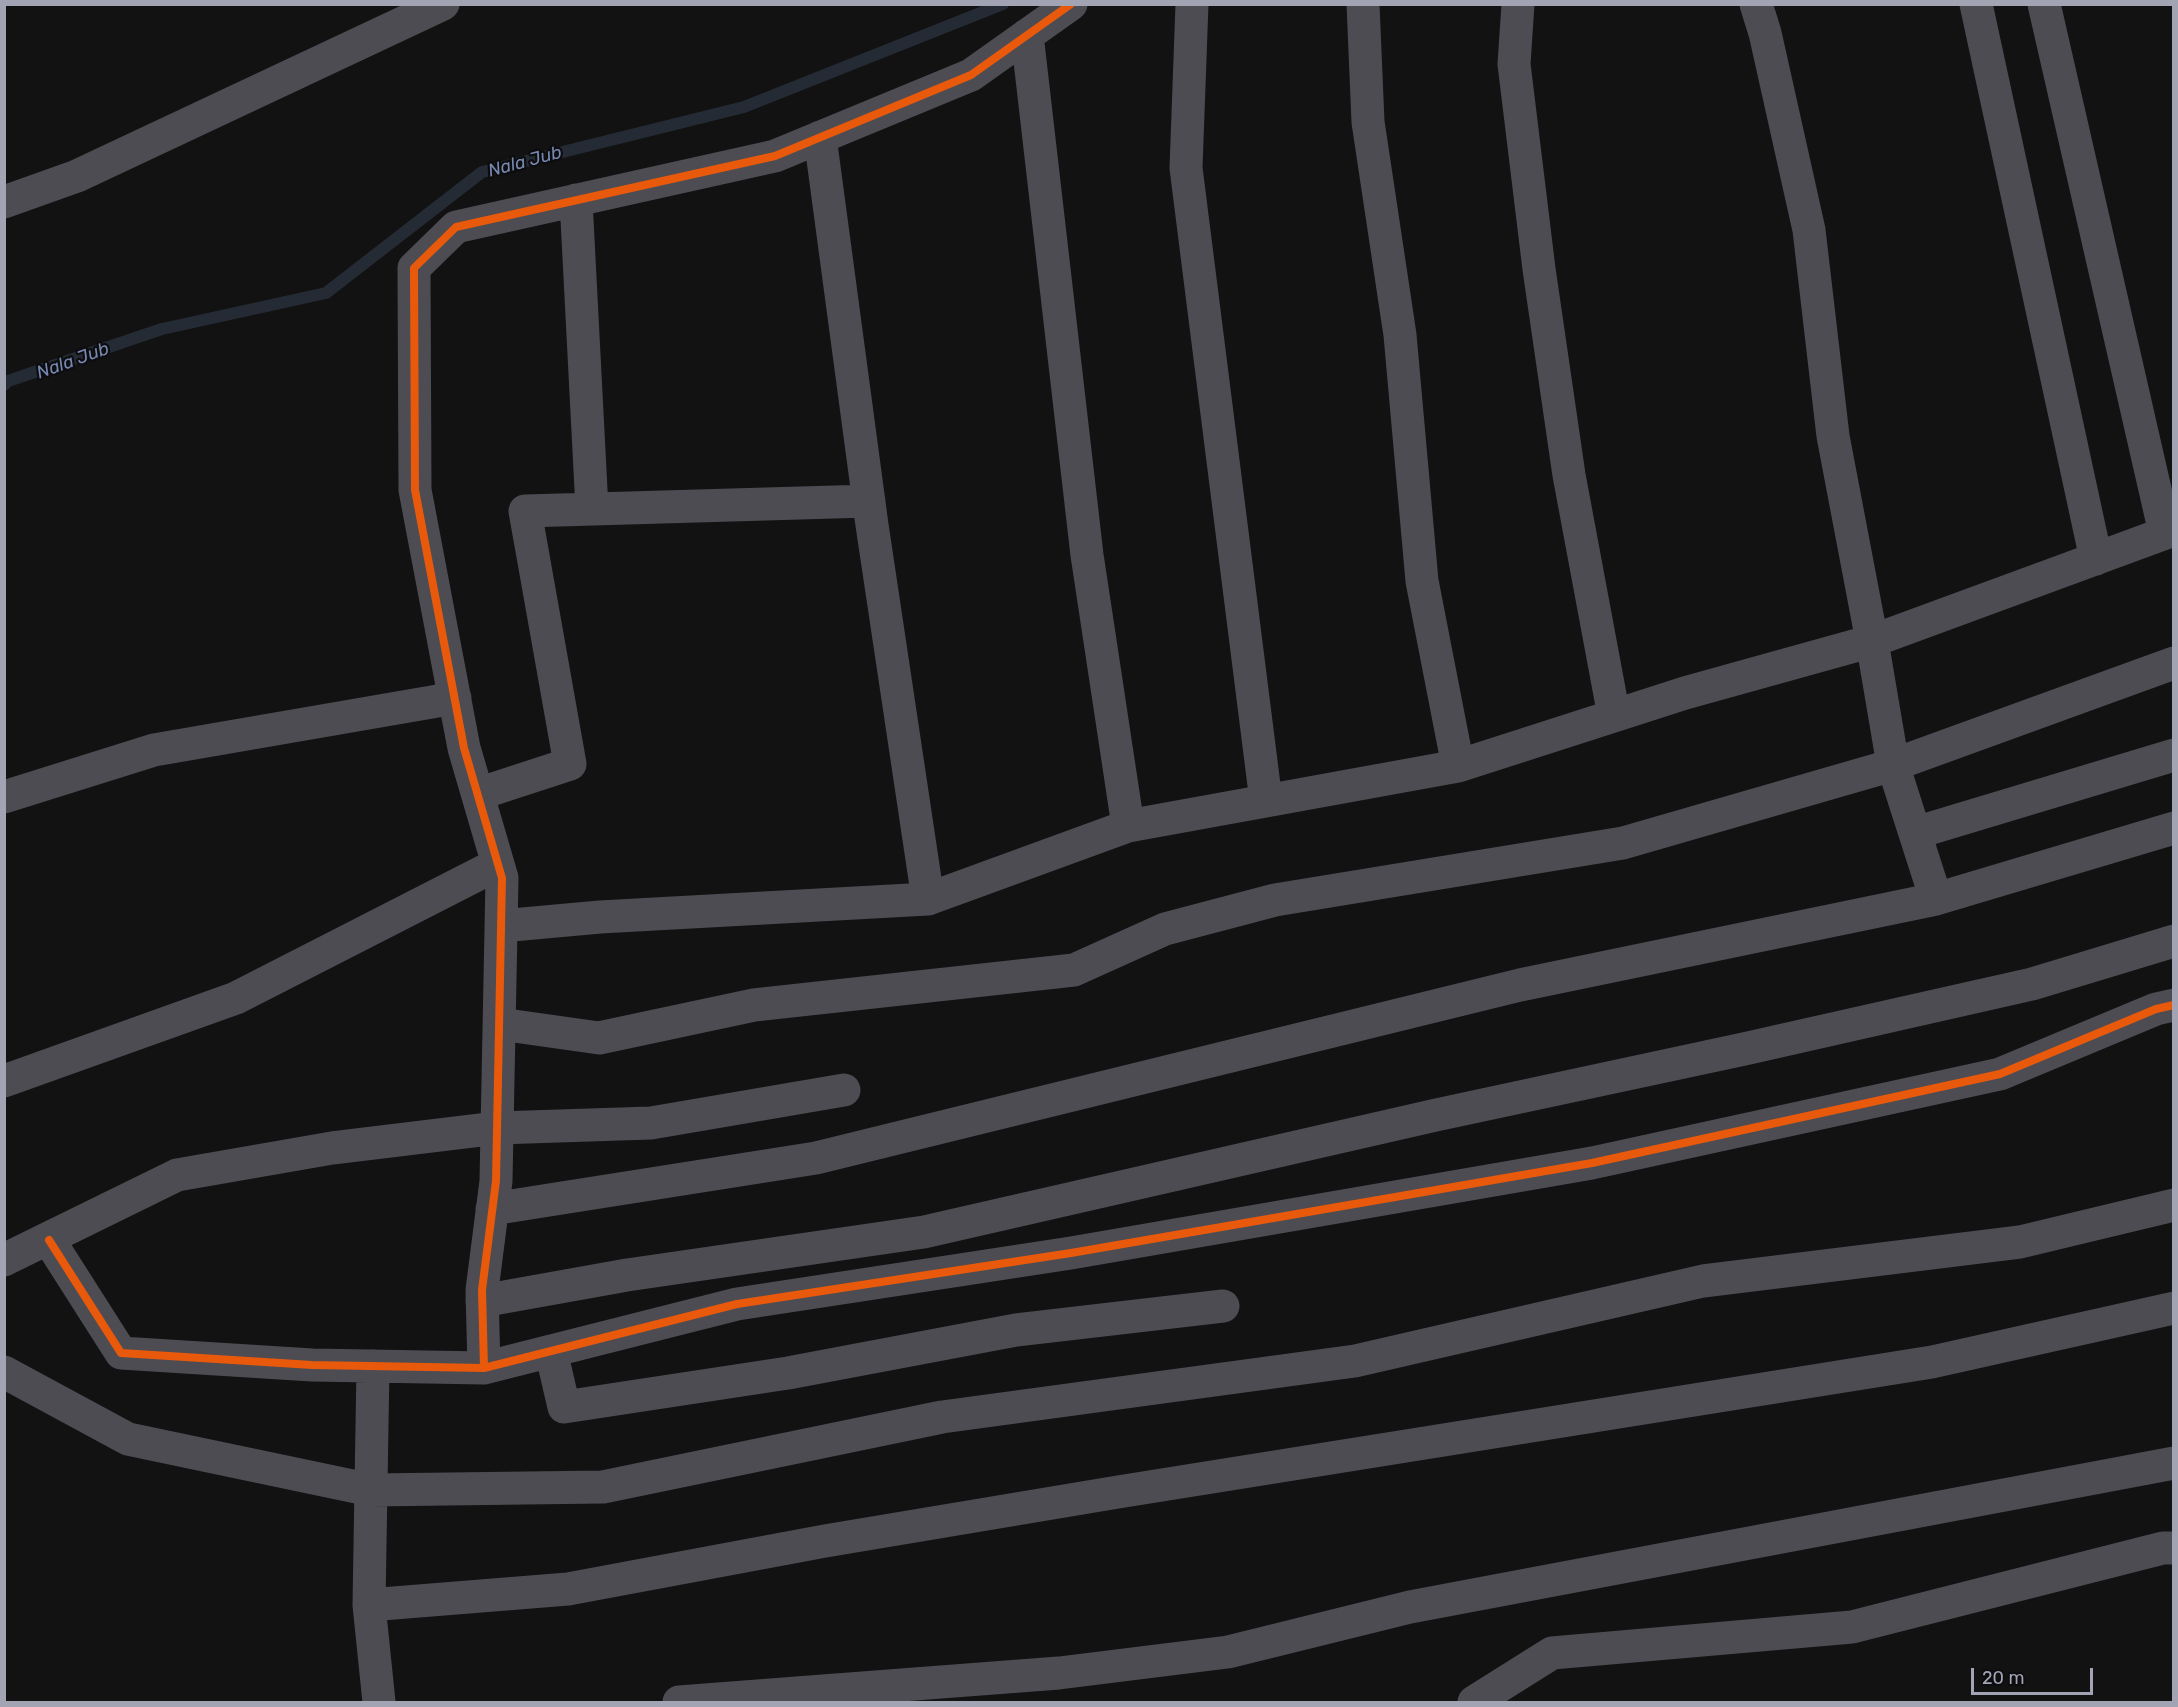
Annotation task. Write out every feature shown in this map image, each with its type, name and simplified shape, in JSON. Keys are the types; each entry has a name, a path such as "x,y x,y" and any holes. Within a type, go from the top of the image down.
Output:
{"street":[{"path":"4,202 77,176 443,4"},
{"path":"484,1368 482,1301 496,1181 502,878 464,748 416,490 414,268 456,227 775,156 971,75 1071,4"},
{"path":"1192,4 1186,168 1266,801"},
{"path":"1363,4 1368,122 1400,335 1422,580 1458,766"},
{"path":"1518,4 1514,63 1539,269 1569,475 1614,716"},
{"path":"1756,4 1765,33 1809,230 1833,436 1893,765 1936,899"},
{"path":"1976,4 2096,559"},
{"path":"501,926 600,917 928,899 1128,826 1458,766 1685,693 1872,641 2169,531 2044,4"},
{"path":"1027,35 1087,555 1128,826"},
{"path":"820,137 869,501 928,899"},
{"path":"576,200 592,509"},
{"path":"478,794 570,764 525,511 869,501"},
{"path":"500,1024 599,1038 754,1005 1074,970 1165,929 1275,900 1623,843 1893,765 2174,663"},
{"path":"4,797 154,750 455,698"},
{"path":"1915,834 2174,755"},
{"path":"492,1209 816,1158 1520,985 1936,899 2174,828"},
{"path":"4,1081 236,998 498,864"},
{"path":"482,1301 627,1275 924,1232 1424,1118 2032,984 2174,941"},
{"path":"49,1240 121,1353 312,1365 484,1368 737,1304 1071,1253 1592,1163 2000,1074 2156,1009 2174,1005"},
{"path":"4,1260 49,1240 177,1174 332,1148 497,1128 651,1123 844,1090"},
{"path":"4,1372 128,1439 371,1490 603,1487 942,1417 1355,1361 1703,1281 2020,1242 2174,1205"},
{"path":"551,1351 564,1407 788,1373 1016,1330 1223,1305"},
{"path":"369,1605 568,1589 825,1541 1107,1494 1932,1362 2174,1308"},
{"path":"373,1366 369,1605 379,1702"},
{"path":"679,1702 1059,1674 1228,1652 1410,1607 2174,1463"},
{"path":"1474,1702 1552,1653 1852,1627 2163,1548 2174,1548"}],"waterway":[{"name":"Nala Jub","path":"4,385 8,381 162,329 326,293 482,172 744,107 1003,4"}],"cycle path":[{"path":"484,1368 482,1290 496,1181 502,878 464,748 415,490 414,268 456,227 775,156 971,75 1071,4"},
{"path":"49,1240 121,1353 312,1365 484,1368 737,1304 1071,1253 1592,1163 2000,1074 2156,1009 2174,1005"}]}
